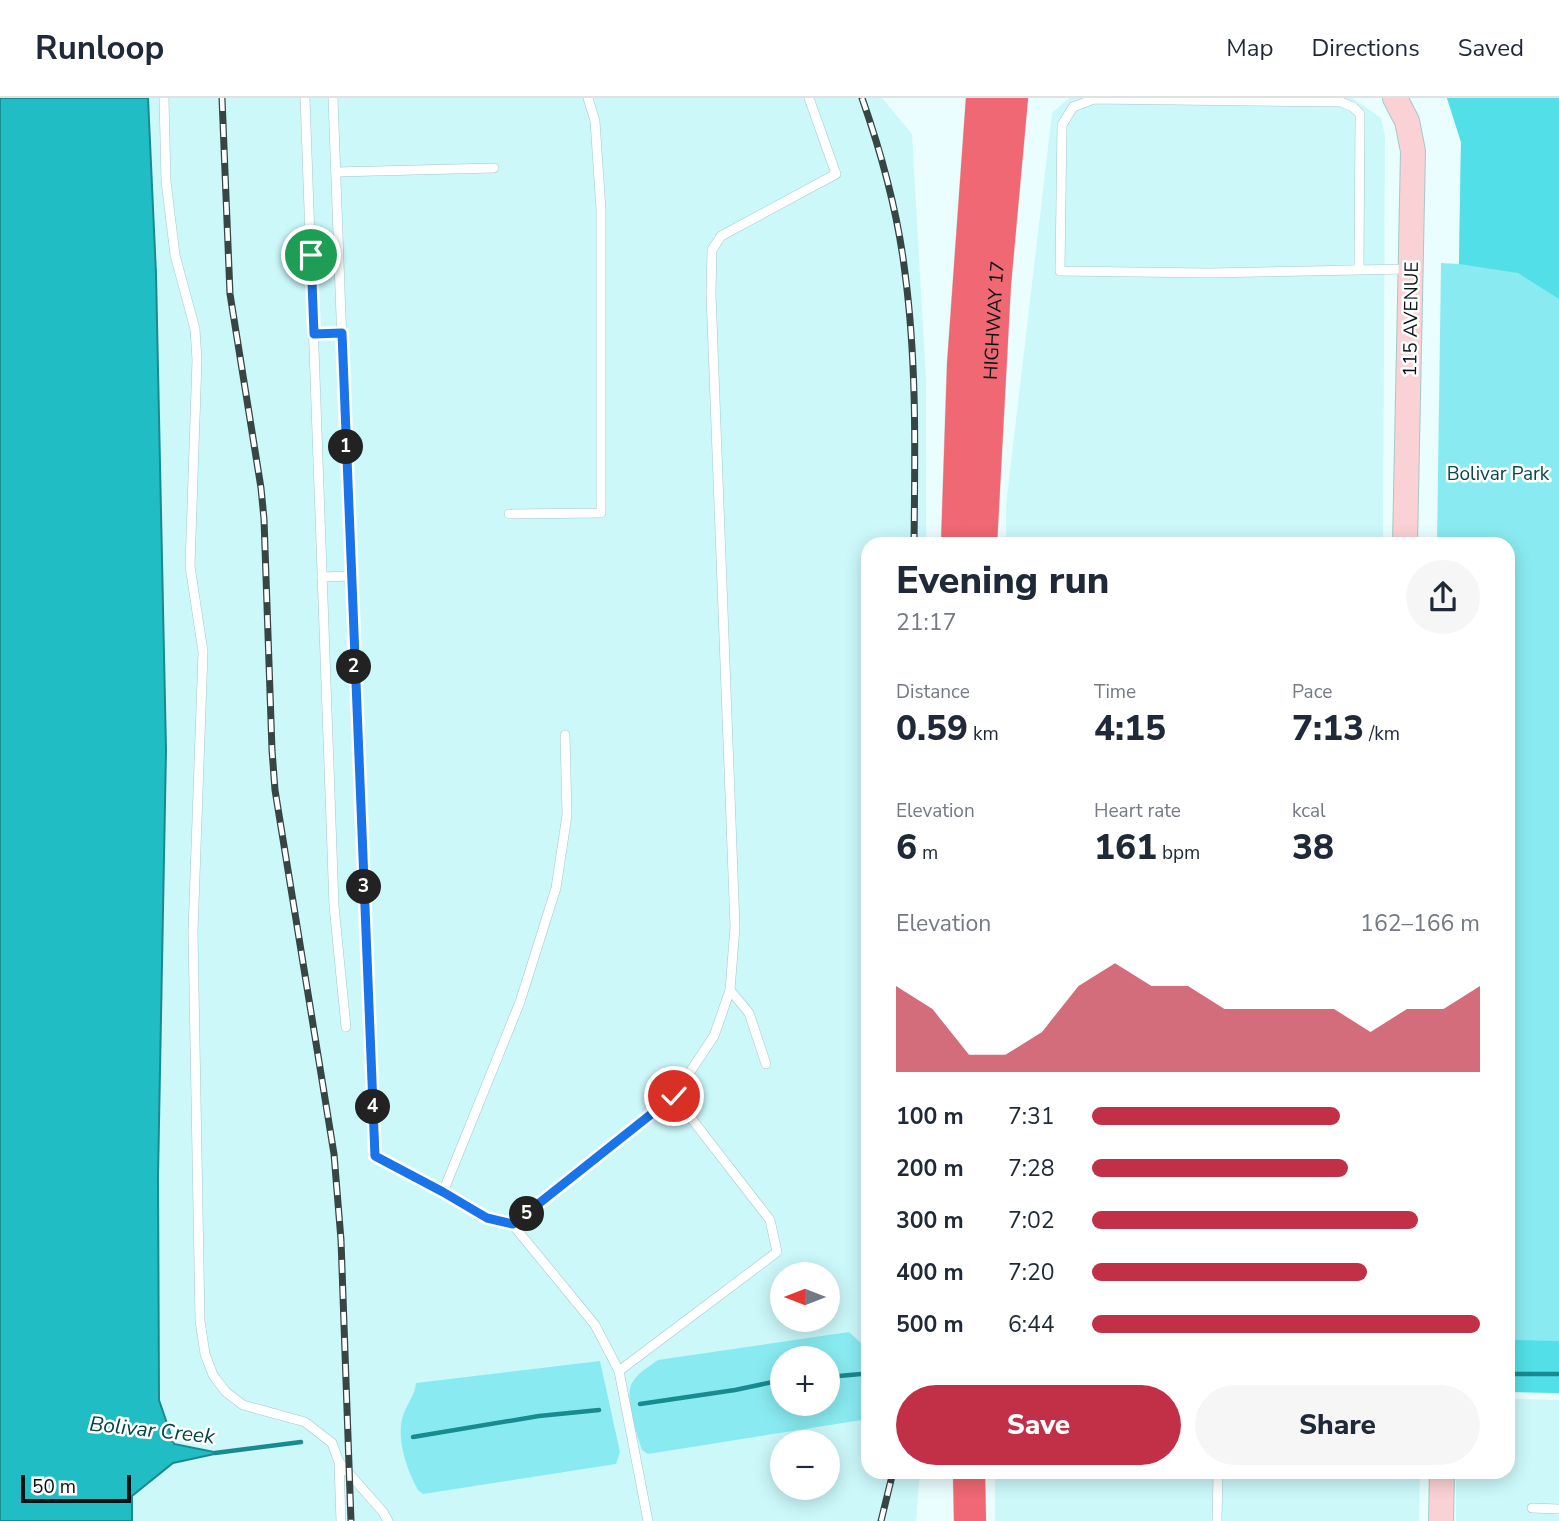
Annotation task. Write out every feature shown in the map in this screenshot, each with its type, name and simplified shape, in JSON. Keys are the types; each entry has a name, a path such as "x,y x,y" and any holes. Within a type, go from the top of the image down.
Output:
{"highway":[{"name":"HIGHWAY 17","path":"957,537 963,365 982,98"},
{"name":"HIGHWAY 17","path":"981,537 992,325 1012,98"},
{"path":"949,1479 950,1521"},
{"path":"969,1479 970,1521"}],"street":[{"name":"115 AVENUE","path":"1395,98 1407,121 1413,151 1405,537"},
{"path":"1441,1521 1442,1479"}],"lane":[{"path":"163,98 166,181 175,255 195,329 197,360 190,566 203,652 193,932 200,1321 205,1354 214,1375 226,1392 243,1405 305,1422 332,1443 339,1462 341,1521"},
{"path":"305,98 334,906 346,1027"},
{"path":"333,98 375,1156 487,1218 513,1224 595,1325 619,1371 648,1521"},
{"path":"509,514 601,513 601,210 594,121 588,98"},
{"path":"513,1224 674,1096 714,1036 730,990 736,927 711,294 712,250 721,236 836,174 809,98"},
{"path":"1359,270 1360,114 1353,107 1341,102 1094,98 1073,107 1062,125 1060,271 1208,273 1410,269"},
{"path":"336,172 494,168"},
{"path":"314,334 342,333"},
{"path":"323,577 351,576"},
{"path":"443,1192 520,1002 556,888 567,815 565,735"},
{"path":"730,990 749,1013 766,1064"},
{"path":"619,1371 777,1252 770,1220 674,1096"},
{"path":"339,1462 388,1521"},
{"path":"1217,1521 1218,1479"},
{"path":"1532,1508 1559,1509"}],"shaded area":[{"path":"148,98 882,98 912,134 926,379 926,537 861,537 861,1479 919,1479 916,1521 132,1521 132,1496 173,1462 217,1453 174,1444 159,1400 158,1177 166,750 156,274"},
{"path":"1069,98 1352,98 1381,118 1385,136 1383,537 1006,537 1006,505 1052,113"},
{"path":"1447,98 1559,98 1559,299 1518,273 1459,264 1461,142"},
{"path":"1515,1340 1559,1341 1559,1393 1515,1392"},
{"path":"1515,1399 1559,1400 1559,1521 1456,1521 1456,1479 1515,1479"},
{"path":"995,1479 1420,1479 1419,1521 995,1521"}],"green space":[{"name":"Bolivar Park","path":"1447,98 1559,98 1559,1393 1515,1392 1515,537 1437,537 1441,263 1459,264 1461,142"},
{"path":"849,1332 861,1343 861,1420 799,1430 770,1430 770,1435 648,1454 642,1450 630,1406 630,1389 637,1376 658,1360"},
{"path":"600,1361 620,1452 616,1464 423,1494 418,1490 407,1465 401,1437 402,1419 416,1383"}],"water":[{"path":"0,98 148,98 156,274 166,750 158,1177 159,1400 174,1444 219,1453 173,1463 132,1496 132,1521 0,1521"}],"waterway":[{"name":"Bolivar Creek","path":"840,1376 861,1374"},
{"name":"Bolivar Creek","path":"1515,1374 1559,1374"},
{"name":"Bolivar Creek","path":"640,1404 770,1383"},
{"name":"Bolivar Creek","path":"413,1437 539,1416 599,1410"},
{"name":"Bolivar Creek","path":"215,1453 301,1442"}],"railway":[{"path":"222,98 230,294 264,519 275,790 334,1154 341,1240 351,1521"},
{"path":"862,98 888,185 905,273 913,375 914,537"},
{"path":"881,1521 891,1479"}],"route":[{"path":"311,255 314,334 342,333 375,1156 487,1218 513,1224 674,1096"}]}
